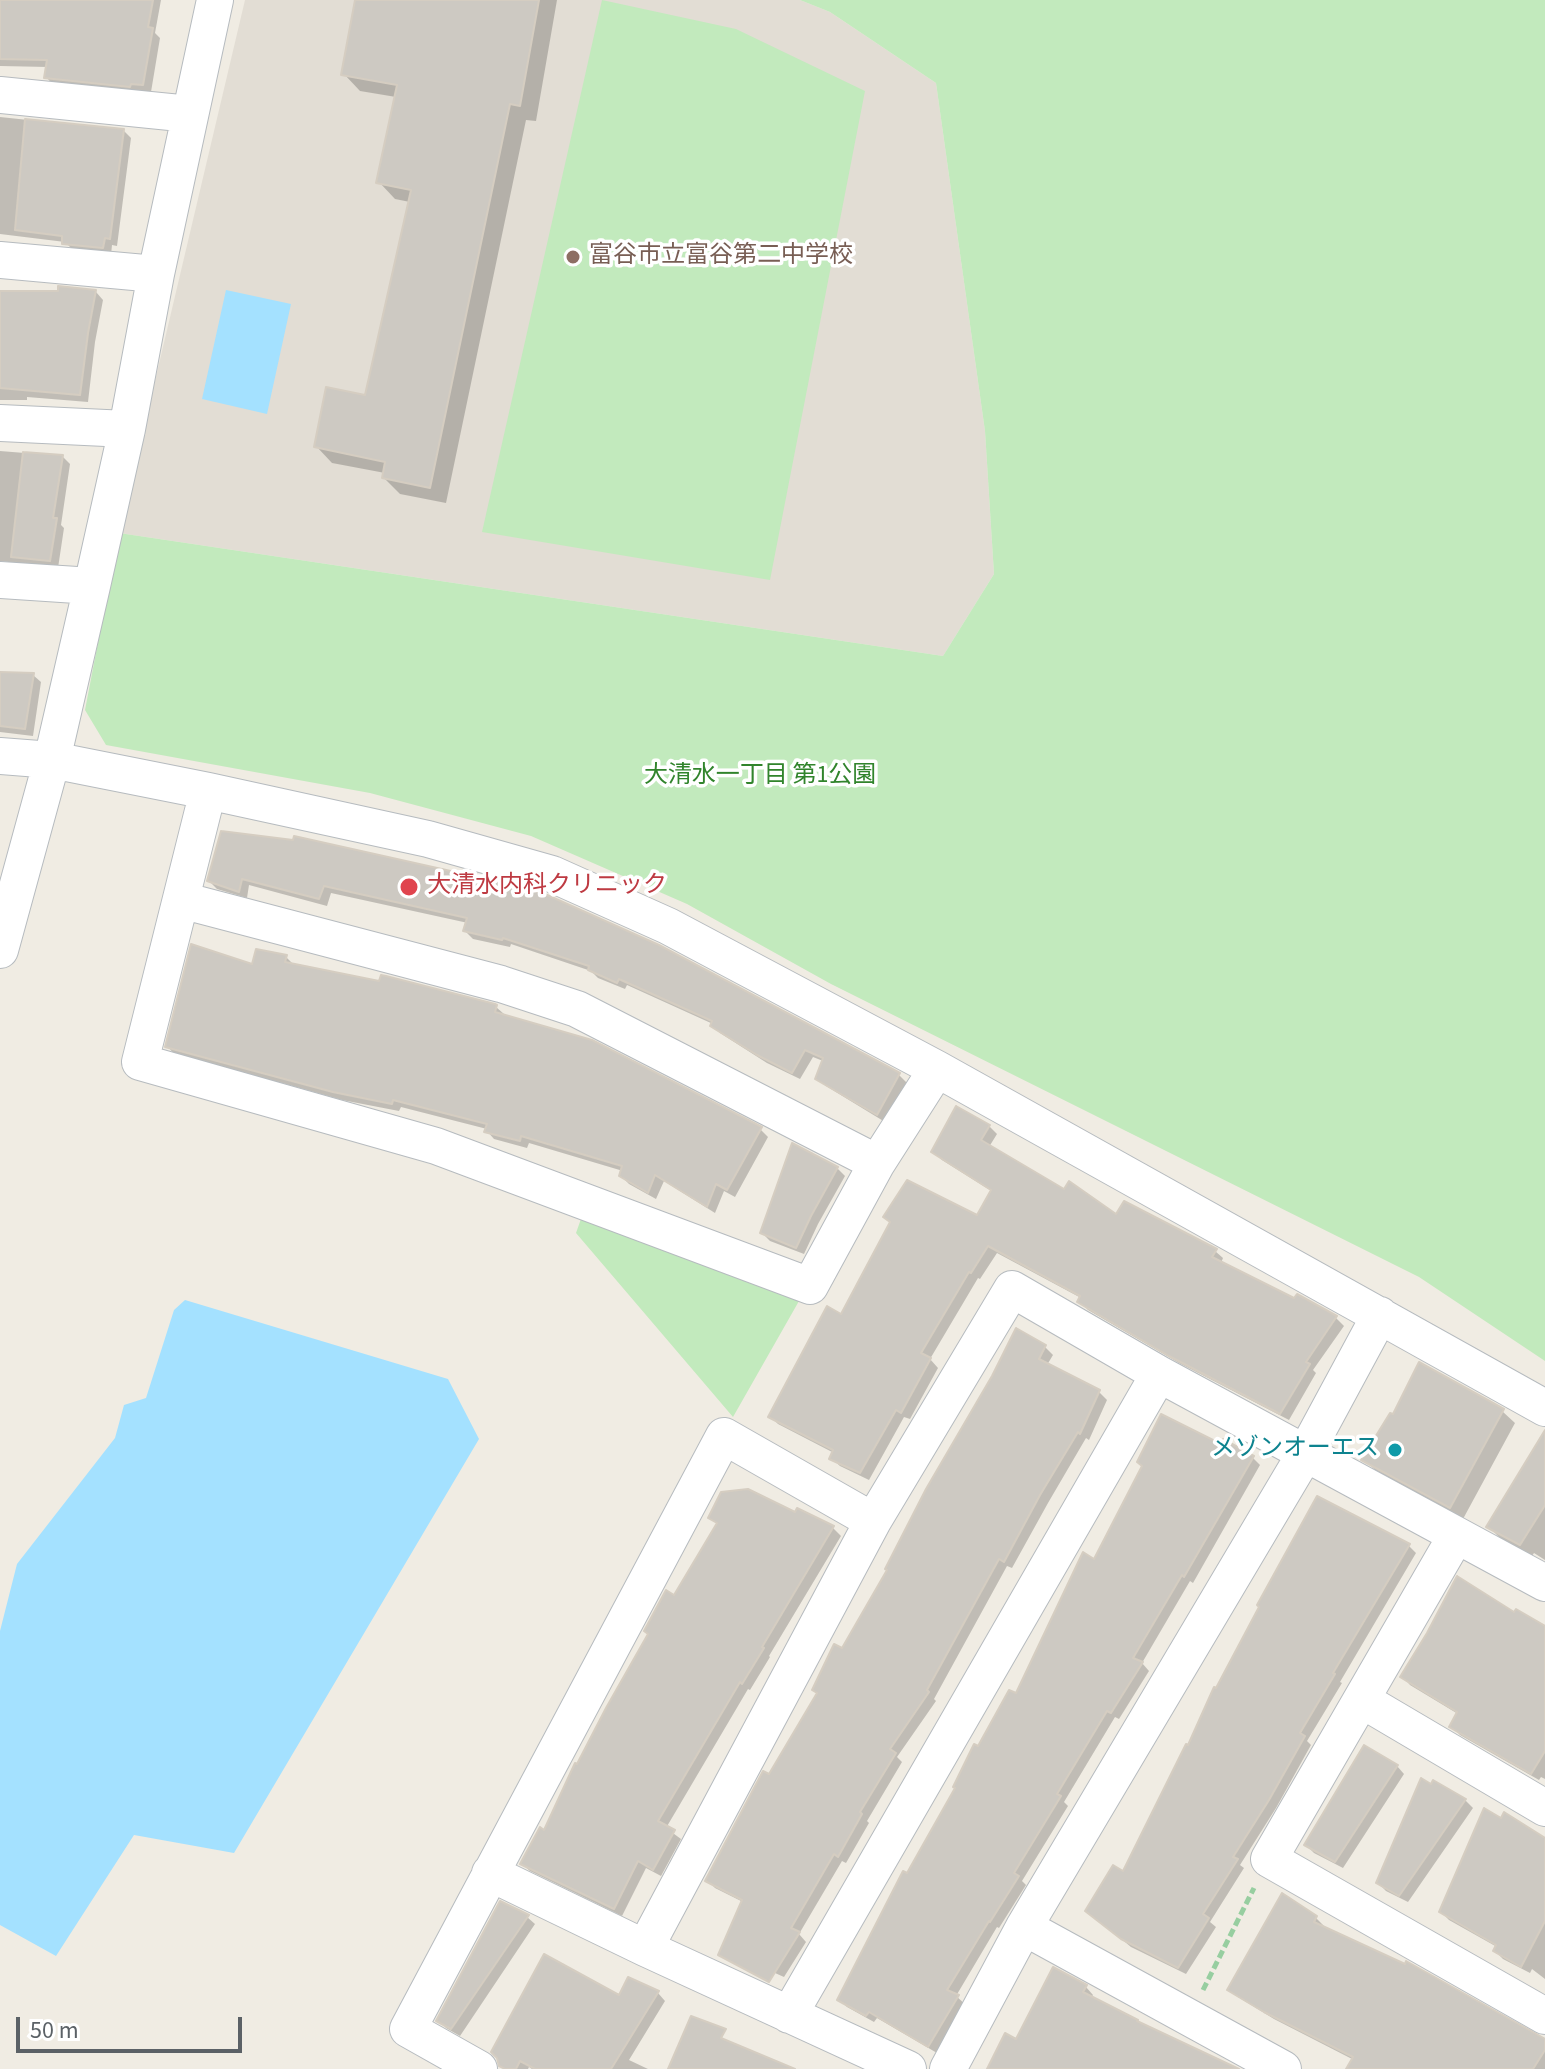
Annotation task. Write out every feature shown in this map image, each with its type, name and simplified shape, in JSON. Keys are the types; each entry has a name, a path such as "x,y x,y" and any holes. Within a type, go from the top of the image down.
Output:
{"street":[{"path":"2,938 52,760 92,586 215,0"},
{"path":"0,95 190,114"},
{"path":"0,260 156,274"},
{"path":"0,423 127,429"},
{"path":"0,580 92,586"},
{"path":"0,756 52,760 208,791 428,839 552,874 668,926 937,1069 1545,1408"},
{"path":"208,791 140,1062 436,1146 810,1286 877,1163 937,1069"},
{"path":"181,900 501,984 577,1009 877,1163"},
{"path":"645,1948 873,1521 1012,1289 1159,1374 1545,1583"},
{"path":"948,2069 1024,1927 1305,1454 1380,1315"},
{"path":"789,2015 1159,1374"},
{"path":"479,2069 408,2029 724,1436 873,1521"},
{"path":"1456,1536 1269,1859 1545,2016"},
{"path":"1362,1700 1545,1808"},
{"path":"490,1873 908,2069"},
{"path":"1024,1927 1283,2069"}],"path":[{"path":"1190,2018 1269,1859"}],"shaded area":[{"name":"富谷市立富谷第二中学校","path":"245,0 800,0 830,12 936,83 985,431 994,574 943,656 119,533"}],"green space":[{"path":"602,0 736,29 865,91 770,580 482,532"},
{"name":"大清水一丁目 第1公園","path":"800,0 1545,0 1545,1361 1419,1277 831,984 687,904 531,836 370,793 106,745 85,710 119,533 943,656 994,574 985,431 936,83 830,12"},
{"path":"582,1216 799,1301 733,1417 576,1233"}],"water":[{"path":"226,290 291,304 267,414 202,399"},
{"path":"185,1300 448,1379 479,1439 234,1853 134,1835 56,1956 0,1925 0,1631 17,1564 115,1438 124,1405 146,1398 174,1310"}],"building":[{"path":"0,0 153,0 148,27 153,28 143,85 131,84 130,87 44,78 47,60 0,59"},
{"path":"355,0 539,0 520,106 510,104 430,488 382,478 385,462 314,447 326,387 365,395 411,190 376,183 397,85 341,75"},
{"path":"25,119 124,129 110,239 105,238 103,248 62,244 62,236 15,230"},
{"path":"58,286 96,290 80,395 0,388 0,291 58,291"},
{"path":"23,452 63,455 50,561 11,557"},
{"path":"0,672 34,673 25,729 0,726"},
{"path":"221,831 293,840 294,836 482,876 545,894 659,945 900,1073 877,1115 815,1079 823,1058 805,1050 792,1073 710,1026 712,1021 619,979 617,983 588,970 589,966 503,938 463,931 467,918 324,886 319,899 242,879 239,892 207,881"},
{"path":"191,944 252,964 256,949 287,955 285,962 379,981 381,975 386,976 495,1004 495,1012 592,1040 762,1127 727,1190 716,1184 707,1207 655,1175 648,1193 619,1176 622,1166 521,1136 520,1141 484,1132 487,1124 393,1100 392,1104 333,1092 165,1047"},
{"path":"956,1106 990,1125 981,1140 1064,1189 1069,1181 1116,1214 1124,1201 1217,1249 1212,1257 1294,1298 1297,1294 1337,1316 1306,1362 1310,1364 1280,1414 1169,1356 1077,1302 1080,1296 988,1246 921,1353 931,1358 901,1413 896,1410 860,1473 829,1459 833,1450 768,1417 827,1306 841,1314 890,1222 883,1217 907,1180 977,1215 991,1190 931,1152"},
{"path":"792,1143 838,1167 796,1248 760,1233"},
{"path":"1016,1328 1046,1345 1039,1359 1100,1390 1080,1434 1078,1432 1040,1495 1004,1562 999,1559 927,1690 929,1692 890,1749 896,1753 860,1812 862,1814 838,1857 834,1854 791,1928 800,1932 769,1982 718,1955 742,1900 705,1881 763,1771 769,1774 817,1693 812,1690 834,1644 842,1648 887,1570 926,1489 992,1376"},
{"path":"1419,1362 1504,1409 1450,1508 1361,1460 1390,1413 1393,1414"},
{"path":"1161,1414 1221,1444 1223,1439 1254,1456 1133,1658 1143,1662 1111,1713 1107,1711 1057,1794 1061,1796 1014,1873 1019,1876 947,1990 959,1995 928,2047 869,2012 866,2016 837,2000 903,1871 907,1873 955,1788 974,1744 978,1746 1009,1690 1016,1693 1083,1552 1094,1559 1142,1466 1137,1462"},
{"path":"1545,1430 1545,1505 1520,1545 1486,1527"},
{"path":"748,1489 795,1512 797,1508 834,1526 658,1821 675,1830 653,1870 638,1861 614,1909 520,1864 540,1827 544,1830 575,1763 648,1634 644,1631 666,1590 674,1595 717,1523 708,1518 721,1492"},
{"path":"1317,1496 1410,1544 1300,1733 1305,1736 1233,1857 1238,1859 1203,1914 1209,1918 1178,1968 1121,1939 1085,1911 1113,1865 1123,1871 1188,1745 1214,1687"},
{"path":"1457,1576 1514,1612 1516,1609 1545,1626 1545,1751 1531,1774 1449,1727 1457,1712 1400,1677"},
{"path":"1364,1745 1398,1765 1335,1862 1304,1845"},
{"path":"1421,1778 1431,1784 1433,1780 1466,1799 1399,1896 1376,1883"},
{"path":"1484,1808 1501,1818 1504,1812 1545,1838 1545,1921 1521,1967 1493,1951 1496,1945 1439,1912"},
{"path":"1282,1893 1317,1916 1314,1922 1405,1964 1406,1961 1545,2039 1545,2050 1533,2069 1346,2069 1353,2057 1227,1990"},
{"path":"500,1901 529,1915 451,2029 436,2021"},
{"path":"544,1954 619,1995 628,1977 659,1991 611,2069 535,2069 520,2061 516,2069 499,2066 491,2052"},
{"path":"1053,1967 1087,1985 1083,1992 1239,2069 987,2069 1005,2033 1016,2039"},
{"path":"691,2016 726,2029 721,2038 795,2069 668,2069"}],"place":[{"name":"富谷市立富谷第二中学校","path":"573,257"},
{"name":"大清水内科クリニック","path":"409,887"},
{"name":"メゾンオーエス","path":"1395,1450"}]}
